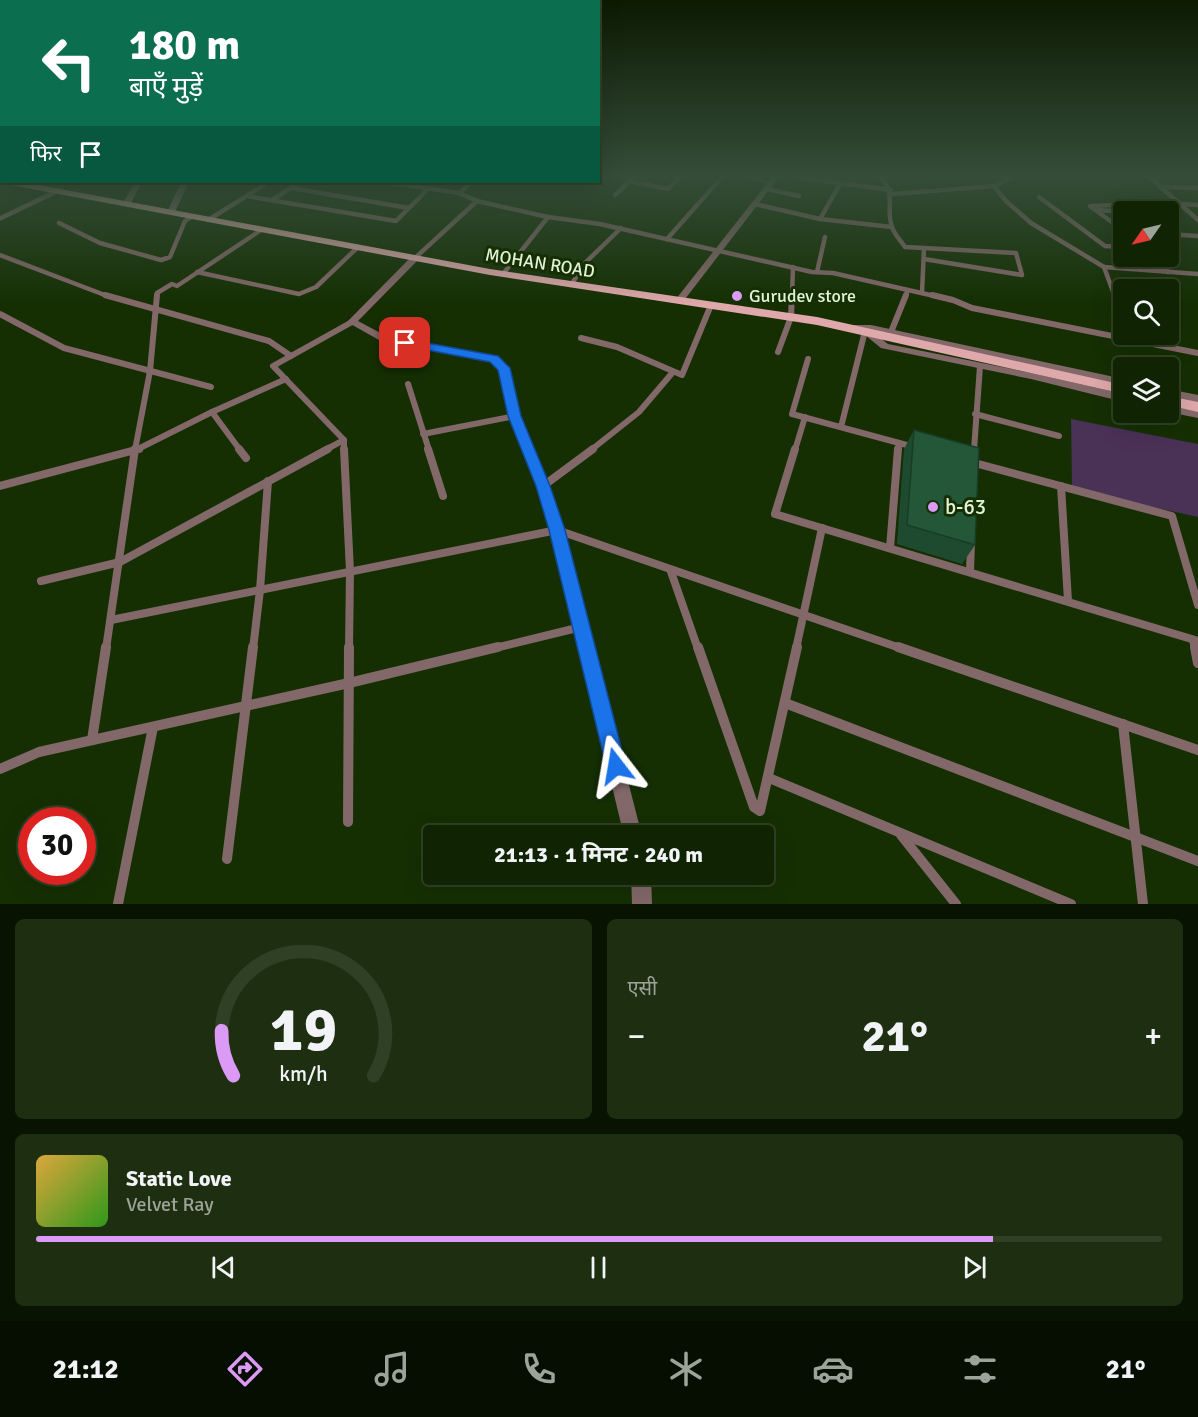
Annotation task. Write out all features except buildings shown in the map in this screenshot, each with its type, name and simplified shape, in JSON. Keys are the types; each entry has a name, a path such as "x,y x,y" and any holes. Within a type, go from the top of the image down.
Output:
{"main road":[{"name":"MOHAN ROAD","path":"203,219 503,274 889,334 927,346 1113,388"},
{"path":"1179,403 1198,407"}],"street":[{"path":"679,301 743,219"},
{"path":"415,258 352,321 383,338 493,359 504,368 514,416 543,486 557,530 630,825"},
{"path":"852,328 871,328 889,334 1113,380"},
{"path":"865,331 885,346 1113,396"},
{"path":"1179,395 1198,399"},
{"path":"1179,410 1198,414"},
{"path":"641,885 642,904"}],"lane":[{"path":"59,223 100,243 161,260 170,257 188,219"},
{"path":"415,258 459,219"},
{"path":"503,274 546,219"},
{"path":"563,219 621,228 718,251 818,272 833,273 953,300 972,308 1113,335"},
{"path":"667,239 685,219"},
{"path":"822,219 892,227"},
{"path":"892,219 892,227 905,247 1016,253 1022,275 924,260"},
{"path":"1024,219 1104,267 1198,274"},
{"path":"1068,219 1105,246 1113,247"},
{"path":"571,285 586,262 621,228"},
{"path":"92,740 135,451 150,371 157,293 172,284 177,286 261,230"},
{"path":"1179,235 1198,236"},
{"path":"818,272 825,237"},
{"path":"197,272 299,294 316,287 358,247"},
{"path":"922,293 924,248"},
{"path":"1,256 50,278 155,312 269,341 291,356"},
{"path":"777,352 791,317 793,267"},
{"path":"1104,267 1113,291"},
{"path":"1164,267 1168,272"},
{"path":"889,334 908,290"},
{"path":"581,339 617,347 682,375 711,305"},
{"path":"0,314 64,348 210,387"},
{"path":"348,822 350,571 344,440 273,366 352,321"},
{"path":"841,427 865,331"},
{"path":"1162,345 1198,353"},
{"path":"808,359 792,414 928,451"},
{"path":"973,474 975,414 980,366"},
{"path":"543,486 639,412 673,372"},
{"path":"0,486 135,451 212,412 286,379"},
{"path":"408,384 442,496"},
{"path":"212,412 246,458"},
{"path":"975,414 1059,436"},
{"path":"423,434 514,416"},
{"path":"805,417 775,514 1195,640 1198,663"},
{"path":"41,582 120,562 344,440"},
{"path":"890,548 899,443"},
{"path":"962,460 1172,516 1198,605"},
{"path":"227,859 260,590 268,481"},
{"path":"1061,486 1068,601"},
{"path":"670,569 754,807 760,811 770,778 822,528"},
{"path":"970,571 971,528"},
{"path":"111,620 557,530 1198,750"},
{"path":"0,769 39,752 349,683 581,627"},
{"path":"785,703 1198,861"},
{"path":"1124,724 1143,904"},
{"path":"118,904 153,727"},
{"path":"770,778 1071,904"},
{"path":"900,833 956,904"}],"shaded area":[{"path":"1071,419 1198,444 1198,517 1072,489"}],"place":[{"name":"Gurudev store","path":"737,296"},
{"name":"b-63","path":"933,507"}],"route":[{"path":"405,343 493,359 504,368 514,416 543,486 557,530 616,766"}]}
